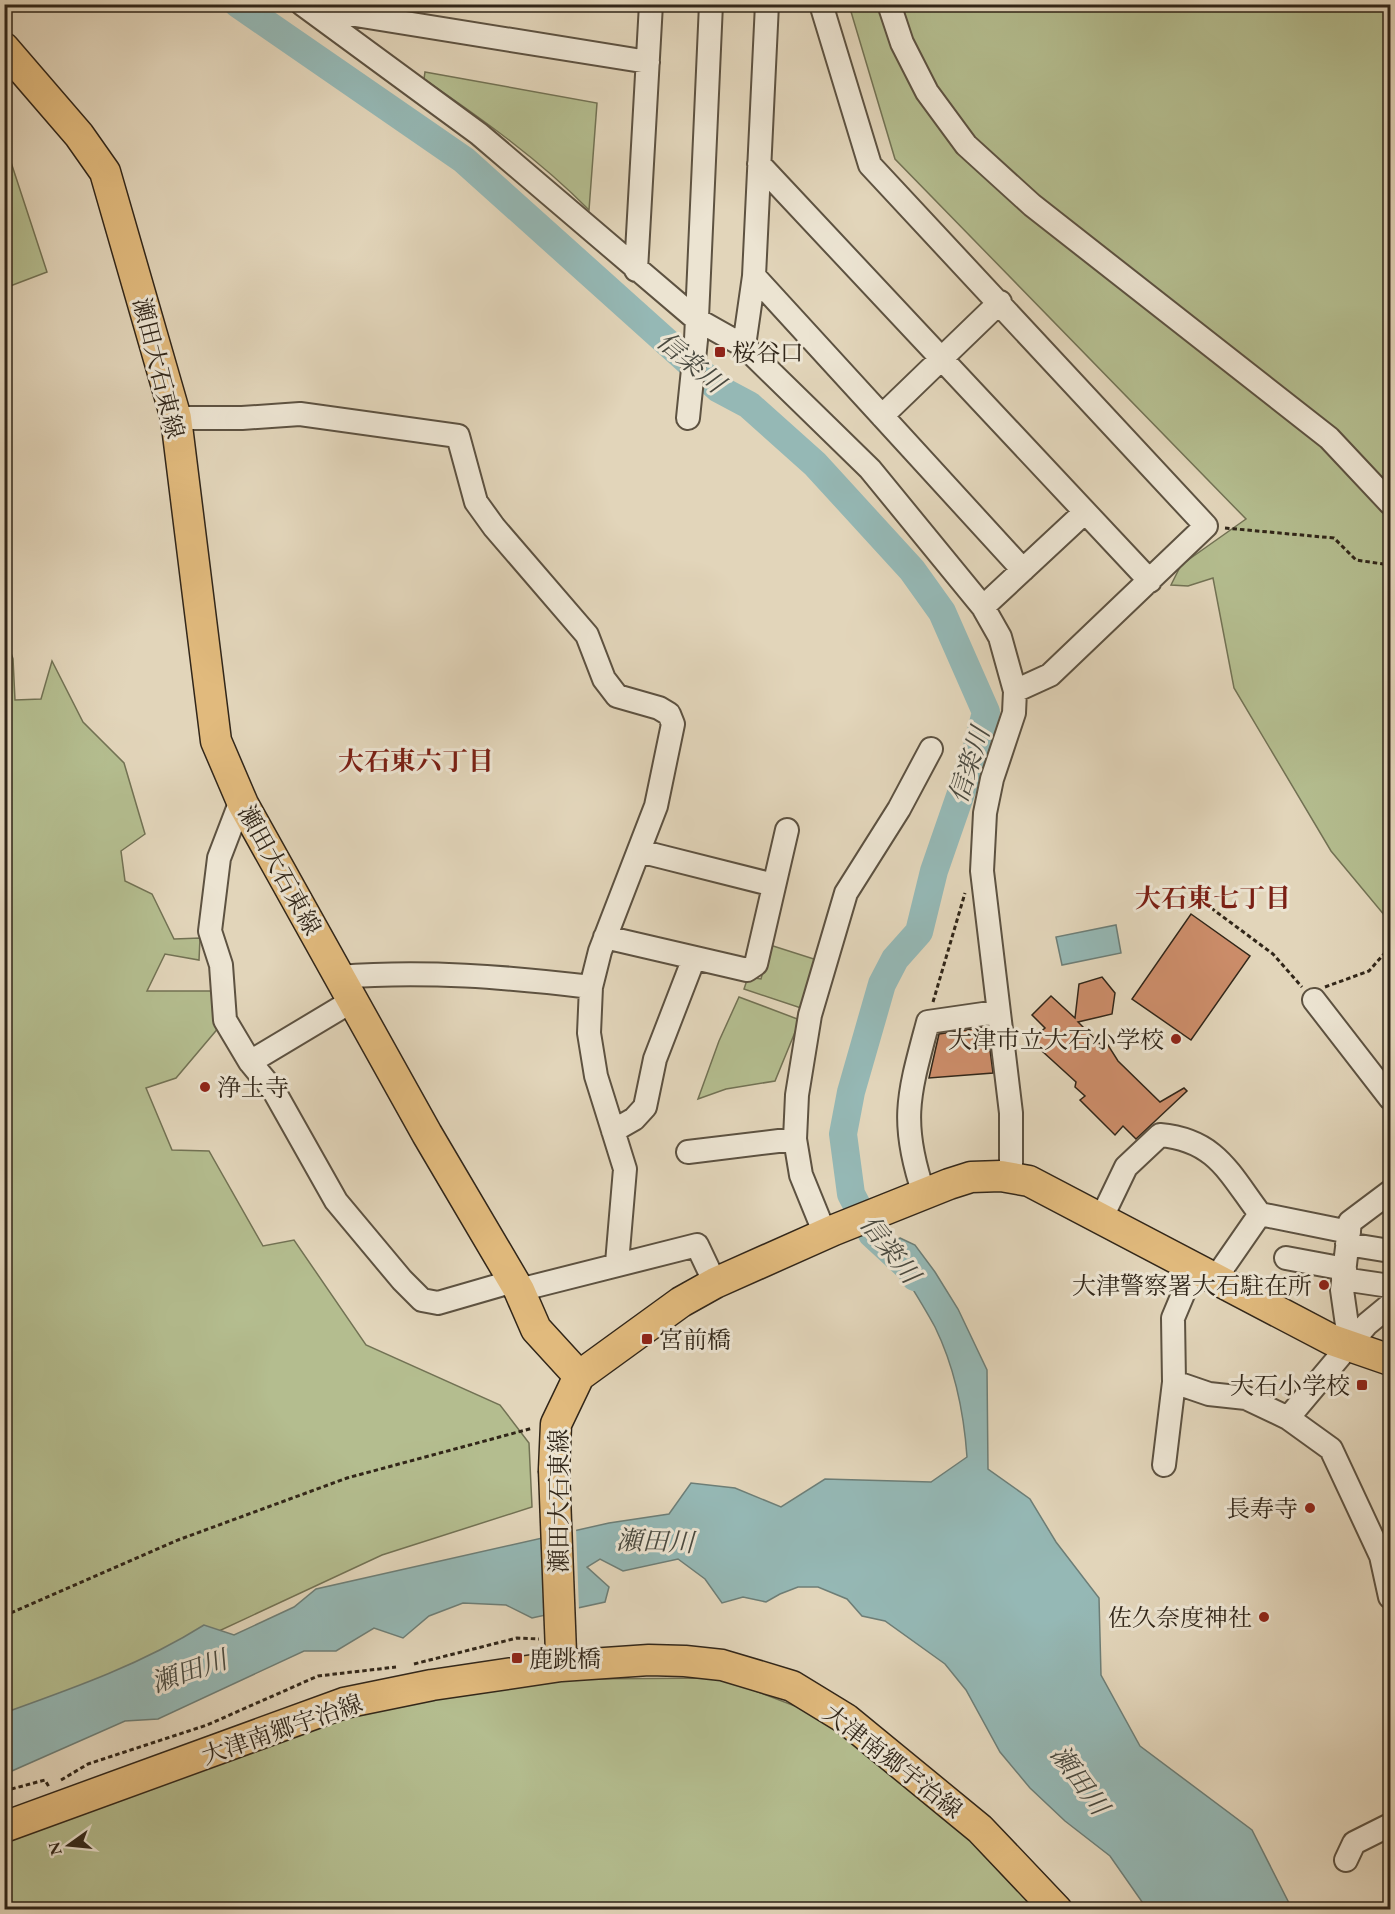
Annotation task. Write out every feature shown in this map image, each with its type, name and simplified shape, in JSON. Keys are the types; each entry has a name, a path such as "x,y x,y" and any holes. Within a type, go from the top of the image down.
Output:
{"main road":[{"name":"瀬田大石東線","path":"4,48 79,135 105,172 176,418 216,741 243,804 516,1286 536,1329 579,1376 556,1424 553,1447 561,1660"},
{"path":"579,1376 681,1302 715,1284 830,1232 971,1177 1029,1180 1332,1340 1390,1360"},
{"name":"大津南郷宇治線","path":"4,1827 344,1703 561,1660 685,1661 722,1665 792,1686 846,1719 980,1829 1057,1910"}],"street":[{"path":"636,270 651,4"},
{"path":"688,418 696,329 711,4"},
{"path":"744,346 754,276 767,4"},
{"path":"821,4 870,165 1000,302 1206,526 1050,675 1015,691"},
{"path":"889,4 902,42 927,92 966,145 1032,205 1329,438 1390,503"},
{"path":"304,6 427,29 648,62"},
{"path":"304,6 479,134 636,270 696,329 744,346 870,469 983,608 1000,637 1015,691 1014,713 992,779 985,813 982,872 997,1012 1011,1113 1011,1178"},
{"path":"759,164 1150,581"},
{"path":"754,276 1023,570"},
{"path":"882,417 1000,302"},
{"path":"176,418 242,418 300,414 458,436 476,502 494,527 587,635 604,680 617,696 669,714 673,724 660,788 639,851 605,937 591,987 589,1033 596,1076 624,1169 617,1263"},
{"path":"983,608 1085,512"},
{"path":"830,1232 801,1175 795,1139 797,1095 810,1015 846,893 899,809 931,749"},
{"path":"243,804 237,812 219,858 210,931 221,965 225,1020 250,1062 274,1091 336,1201 402,1280 422,1300 438,1303 697,1245 715,1284"},
{"path":"605,937 747,970 756,964 787,830"},
{"path":"639,851 774,885"},
{"path":"613,1131 634,1119 645,1107 655,1059 694,958"},
{"path":"250,1062 346,989 378,974 478,974 591,987"},
{"path":"1314,1000 1390,1098"},
{"path":"918,1196 908,1104 928,1022 997,1012"},
{"path":"1101,1219 1126,1167 1160,1135 1181,1137 1215,1154 1260,1214 1390,1251"},
{"path":"688,1152 795,1139"},
{"path":"1350,1346 1342,1290 1350,1222 1390,1192"},
{"path":"1164,1465 1174,1382 1173,1318 1204,1273 1260,1214"},
{"path":"1286,1258 1390,1286"},
{"path":"1288,1418 1367,1324 1390,1305"},
{"path":"1174,1382 1209,1394 1246,1398 1288,1418 1331,1449 1381,1556 1390,1597"},
{"path":"1346,1860 1354,1843 1390,1825"}],"path":[{"path":"1206,526 1334,538 1356,560 1390,565"},
{"path":"1390,839 1387,854 1390,861"},
{"path":"928,1022 966,888 982,872"},
{"path":"1199,899 1273,954 1314,1000 1318,990 1369,971 1390,947"},
{"path":"4,1616 178,1540 347,1478 513,1432 556,1424"}],"green space":[{"path":"849,5 1390,5 1390,922 1331,851 1234,688 1213,578 1188,586 1171,585 1181,565 1246,519 895,159"},
{"path":"425,72 597,103 589,210 531,157 424,79"},
{"path":"5,144 47,272 4,288"},
{"path":"4,633 13,659 15,700 41,699 52,661 83,722 124,763 145,834 121,851 125,881 152,894 174,939 200,938 199,960 165,954 147,991 212,991 220,1026 176,1078 146,1088 172,1150 209,1151 263,1246 294,1240 366,1345 500,1405 529,1443 532,1507 382,1555 206,1637 4,1720"},
{"path":"770,945 817,960 804,1009 744,989 748,977 761,979"},
{"path":"739,997 800,1020 775,1081 726,1089 698,1099 719,1041"},
{"path":"721,1678 837,1722 1036,1894 1047,1910 5,1910 5,1838 394,1700 574,1679"}],"water":[{"path":"1116,925 1121,953 1062,965 1056,937"},
{"name":"瀬田川","path":"900,1238 915,1245 935,1272 958,1309 987,1370 988,1469 1030,1499 1056,1542 1099,1598 1101,1675 1140,1746 1252,1830 1292,1909 1147,1909 1110,1856 1065,1821 1030,1788 1000,1752 966,1690 945,1664 885,1621 862,1616 847,1599 818,1587 798,1587 766,1602 743,1597 722,1603 705,1579 678,1559 623,1571 600,1559 587,1567 609,1587 605,1602 532,1618 506,1605 463,1603 429,1616 403,1638 374,1628 336,1651 304,1651 158,1719 125,1721 5,1774 4,1713 132,1663 204,1625 234,1635 294,1607 316,1589 609,1523 669,1514 691,1483 735,1488 781,1507 825,1479 931,1482 967,1457 966,1441 961,1407 942,1342 885,1244"}],"pier":[{"path":"576,1527 579,1611 571,1613 568,1529"}],"building":[{"path":"1191,914 1250,956 1191,1040 1132,999"},
{"path":"1102,977 1115,993 1112,1014 1078,1022 1104,1048 1108,1045 1118,1061 1160,1102 1184,1088 1187,1091 1136,1139 1123,1126 1115,1135 1080,1100 1085,1096 1075,1087 1076,1082 1031,1041 1045,1028 1032,1015 1051,996 1075,1018 1079,984"},
{"path":"987,1027 993,1073 929,1078 939,1034"}],"waterway":[{"name":"信楽川","path":"238,4 464,160 719,389 749,405 815,464 912,570 942,612 986,712 977,747 934,871 919,932 895,959 882,984 851,1092 843,1134 851,1194 872,1234 910,1269 915,1277"}],"place":[{"name":"桜谷口","path":"720,352"},
{"name":"大津市立大石小学校","path":"1176,1039"},
{"name":"浄土寺","path":"205,1087"},
{"name":"大津警察署大石駐在所","path":"1324,1285"},
{"name":"宮前橋","path":"647,1339"},
{"name":"大石小学校","path":"1362,1385"},
{"name":"長寿寺","path":"1310,1508"},
{"name":"佐久奈度神社","path":"1264,1617"},
{"name":"鹿跳橋","path":"517,1658"}],"district":[{"name":"大石東六丁目","path":"416,761"},
{"name":"大石東七丁目","path":"1213,898"}]}
